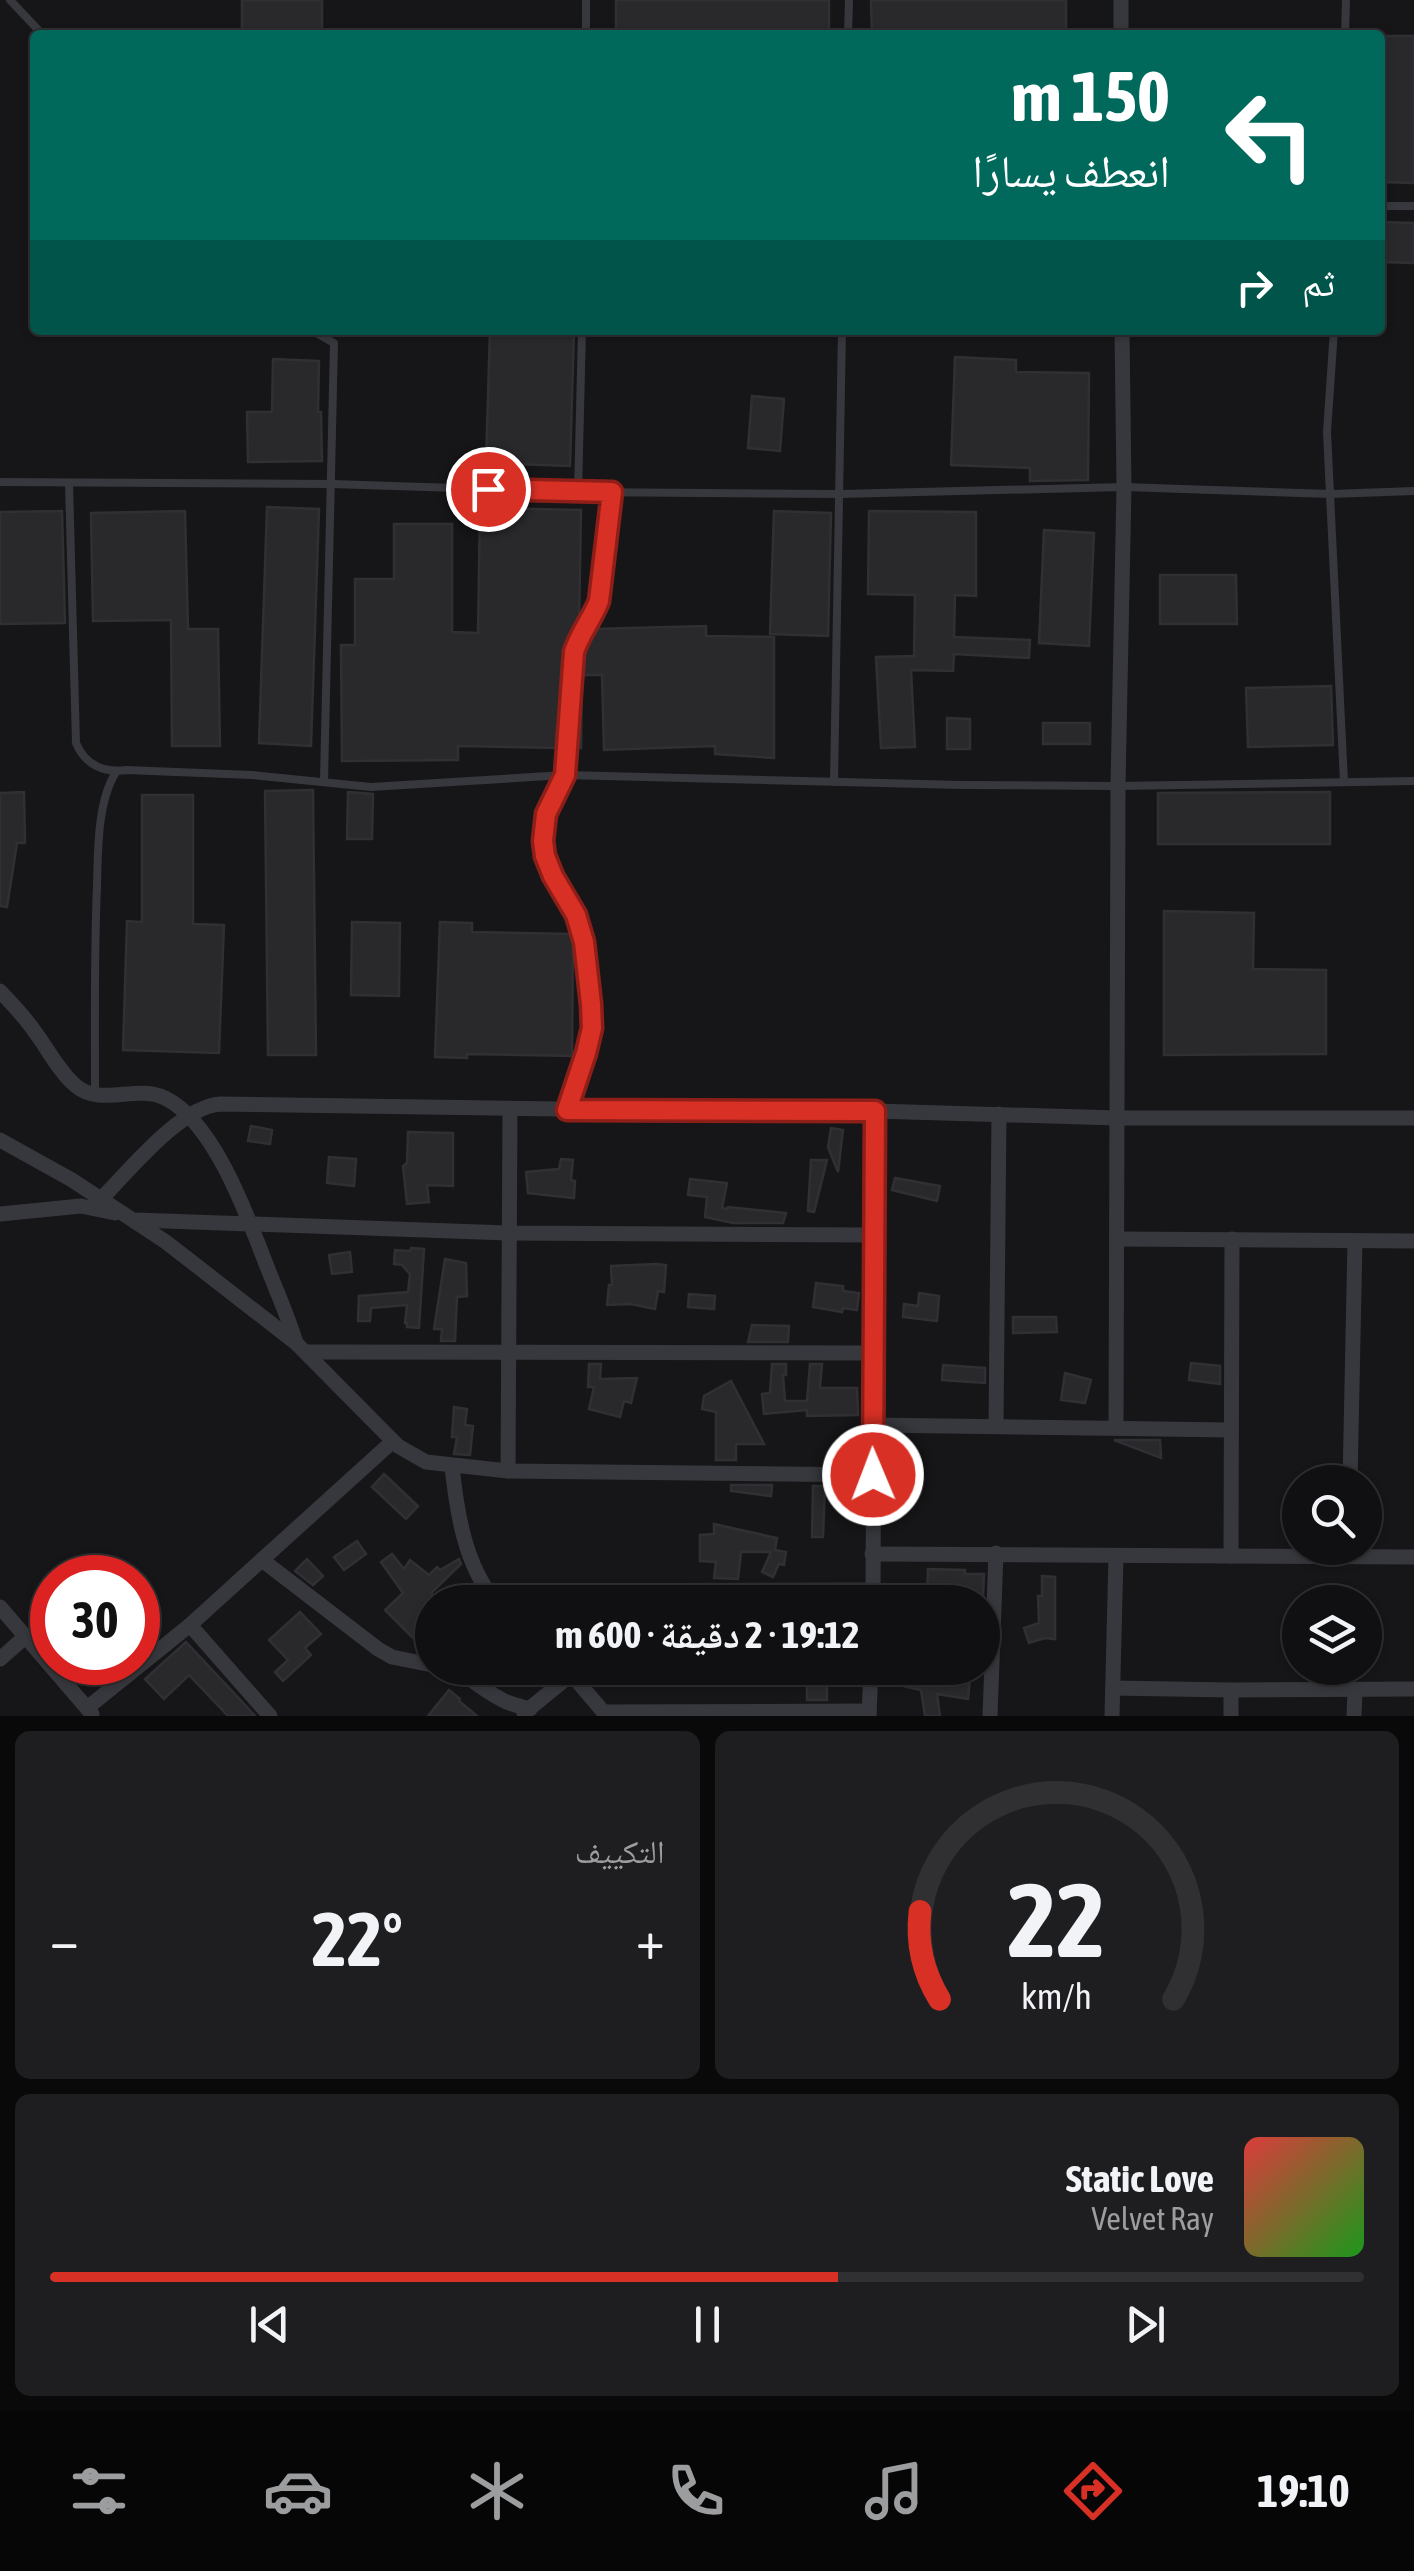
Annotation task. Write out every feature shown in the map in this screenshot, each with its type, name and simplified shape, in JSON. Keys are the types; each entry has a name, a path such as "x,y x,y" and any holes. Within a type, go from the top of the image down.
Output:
{"street":[{"path":"1121,0 1121,30"},
{"path":"1116,1427 1122,335"},
{"path":"0,991 78,1088 95,1095 157,1094 189,1115 212,1147 251,1223 301,1347"},
{"path":"101,1199 189,1115 220,1104 875,1111 1117,1118 1414,1118"},
{"path":"508,1471 510,1109"},
{"path":"873,1585 875,1111"},
{"path":"996,1426 999,1114"},
{"path":"0,1140 134,1220 261,1314 301,1347 393,1441 426,1462 508,1471 873,1475"},
{"path":"0,1214 81,1206 134,1220 508,1233 872,1235"},
{"path":"1116,1238 1414,1242"},
{"path":"1231,1556 1232,1240"},
{"path":"1350,1465 1355,1241"},
{"path":"301,1347 510,1353 873,1353"},
{"path":"872,1425 1230,1430"},
{"path":"0,1607 90,1712 393,1441"},
{"path":"452,1467 464,1532 474,1568 484,1585"},
{"path":"990,1716 996,1553"},
{"path":"872,1554 1282,1554"},
{"path":"1382,1555 1414,1557"},
{"path":"1112,1716 1116,1556"},
{"path":"262,1560 378,1649 392,1657 415,1662"},
{"path":"190,1625 270,1716"},
{"path":"0,1658 25,1637"},
{"path":"480,1685 525,1712 553,1685"},
{"path":"582,1685 606,1714 869,1713 870,1685"},
{"path":"1113,1688 1414,1689"},
{"path":"1231,1690 1231,1716"},
{"path":"1354,1716 1355,1690"}],"lane":[{"path":"10,0 38,30"},
{"path":"586,0 586,30"},
{"path":"848,0 848,30"},
{"path":"1345,30 1346,0"},
{"path":"1385,206 1414,206"},
{"path":"321,335 334,342 324,781"},
{"path":"578,492 582,335"},
{"path":"834,782 842,335"},
{"path":"1334,335 1328,432 1344,782"},
{"path":"0,482 839,494 1124,487 1330,494 1414,492"},
{"path":"70,482 76,743 88,762 116,772 252,774 371,787 565,775 1118,786 1414,781"},
{"path":"567,1110 592,1028 584,942 576,915 553,876 543,841 546,814 565,775 574,652 599,601 612,492"},
{"path":"95,1095 99,841 102,814 116,772"}],"building":[{"path":"242,0 322,0 322,30 242,30"},
{"path":"616,0 829,0 829,30 616,30"},
{"path":"871,0 1066,0 1066,30 872,30"},
{"path":"1385,36 1414,36 1414,183 1385,182"},
{"path":"1385,222 1414,223 1414,263 1385,262"},
{"path":"490,335 574,335 570,466 486,463"},
{"path":"955,357 1016,360 1016,372 1089,373 1088,480 1030,481 1030,468 951,465"},
{"path":"273,359 319,361 322,461 248,462 247,412 272,412"},
{"path":"752,396 784,399 780,451 748,448"},
{"path":"267,507 319,509 311,746 259,743"},
{"path":"480,508 581,510 579,624 567,651 560,748 458,746 458,760 342,761 341,645 355,645 355,579 394,579 394,524 452,524 452,632 478,633"},
{"path":"62,511 65,623 0,624 0,512"},
{"path":"185,511 188,629 218,629 220,746 172,746 171,620 93,621 91,513"},
{"path":"774,511 831,513 828,636 770,634"},
{"path":"869,511 976,512 976,596 955,595 954,637 1030,640 1029,658 954,654 953,671 911,670 915,747 881,748 876,657 914,656 915,595 868,594"},
{"path":"1044,530 1094,533 1089,646 1039,643"},
{"path":"1160,575 1236,575 1237,624 1160,624"},
{"path":"706,626 706,636 774,637 774,758 715,754 715,746 604,750 602,675 582,675 581,748 574,748 581,654 593,629"},
{"path":"1331,686 1333,745 1248,747 1246,688"},
{"path":"947,718 970,719 970,749 947,749"},
{"path":"1043,723 1090,723 1090,744 1043,744"},
{"path":"313,790 316,1055 268,1055 265,791"},
{"path":"24,792 25,843 17,843 7,907 0,906 0,793"},
{"path":"348,792 373,794 372,839 347,839"},
{"path":"1330,792 1330,844 1158,844 1158,793"},
{"path":"142,795 193,795 193,924 224,925 219,1053 123,1050 127,921 142,922"},
{"path":"1164,911 1254,913 1253,969 1326,970 1326,1054 1164,1055"},
{"path":"352,922 400,923 399,996 351,995"},
{"path":"440,922 472,923 472,932 573,934 572,1056 435,1057"},
{"path":"251,1126 272,1130 270,1144 248,1141"},
{"path":"831,1128 843,1130 838,1172 828,1147"},
{"path":"408,1132 453,1133 453,1186 427,1185 429,1202 407,1204 403,1166 407,1163"},
{"path":"329,1157 356,1159 354,1186 327,1183"},
{"path":"561,1159 573,1160 574,1198 528,1193 526,1172 559,1169"},
{"path":"811,1160 827,1160 814,1212 808,1211"},
{"path":"895,1178 940,1186 937,1201 892,1190"},
{"path":"690,1179 727,1183 722,1208 786,1213 783,1223 733,1223 705,1217 707,1197 688,1195"},
{"path":"424,1249 419,1328 407,1327 407,1305 371,1308 370,1321 358,1321 359,1296 408,1292 410,1274 402,1265 394,1264 395,1250"},
{"path":"350,1252 352,1272 332,1274 329,1255"},
{"path":"445,1259 466,1263 467,1296 457,1297 455,1341 441,1341 442,1329 434,1329"},
{"path":"666,1265 664,1292 658,1291 655,1309 607,1305 611,1266"},
{"path":"816,1283 843,1286 843,1291 859,1293 857,1310 843,1308 842,1312 813,1307"},
{"path":"919,1293 939,1296 937,1321 903,1317 904,1304 918,1306"},
{"path":"689,1294 715,1296 714,1309 688,1307"},
{"path":"1013,1317 1056,1317 1057,1332 1013,1333"},
{"path":"752,1325 789,1326 788,1342 748,1342"},
{"path":"1191,1363 1220,1366 1220,1384 1189,1380"},
{"path":"589,1364 601,1364 600,1379 637,1378 631,1403 624,1401 620,1417 589,1409 594,1387 588,1387"},
{"path":"772,1364 786,1364 785,1401 807,1401 810,1364 822,1364 820,1388 857,1388 858,1415 807,1416 807,1410 764,1414 762,1394 770,1393"},
{"path":"943,1365 985,1368 985,1383 942,1380"},
{"path":"1065,1373 1091,1380 1085,1403 1061,1400"},
{"path":"731,1381 764,1444 736,1444 736,1460 716,1460 716,1412 702,1409 704,1396"},
{"path":"454,1407 467,1409 465,1425 473,1426 470,1455 454,1454"},
{"path":"1114,1440 1160,1440 1161,1458"},
{"path":"384,1474 418,1506 406,1519 372,1487"},
{"path":"731,1485 772,1485 771,1496 731,1491"},
{"path":"813,1486 825,1486 823,1537 812,1537"},
{"path":"714,1524 777,1538 775,1550 786,1552 784,1565 779,1564 773,1577 762,1572 771,1552 741,1552 738,1579 714,1578 716,1562 700,1561 700,1535 714,1534"},
{"path":"357,1541 366,1554 344,1570 334,1557"},
{"path":"392,1554 404,1569 410,1560 429,1575 437,1567 440,1570 459,1559 461,1564 439,1585 415,1585 415,1640 385,1610 403,1593 381,1562"},
{"path":"307,1559 323,1576 313,1585 295,1571"},
{"path":"928,1569 984,1574 984,1585 927,1585"},
{"path":"1042,1576 1055,1577 1055,1639 1029,1643 1024,1628 1039,1623"},
{"path":"300,1612 321,1634 305,1648 311,1655 283,1681 275,1672 288,1660 269,1640"},
{"path":"186,1642 255,1716 228,1716 189,1675 164,1699 151,1685 160,1685 160,1665"},
{"path":"807,1685 827,1685 827,1700 807,1700"},
{"path":"969,1685 968,1699 937,1694 940,1716 925,1716 921,1690 903,1686"},
{"path":"449,1690 459,1701 477,1716 428,1716"}],"route":[{"path":"488,489 612,492 599,601 574,652 565,775 551,800 544,826 545,856 569,899 584,942 591,1004 592,1028 567,1110 875,1111 873,1475"}]}
